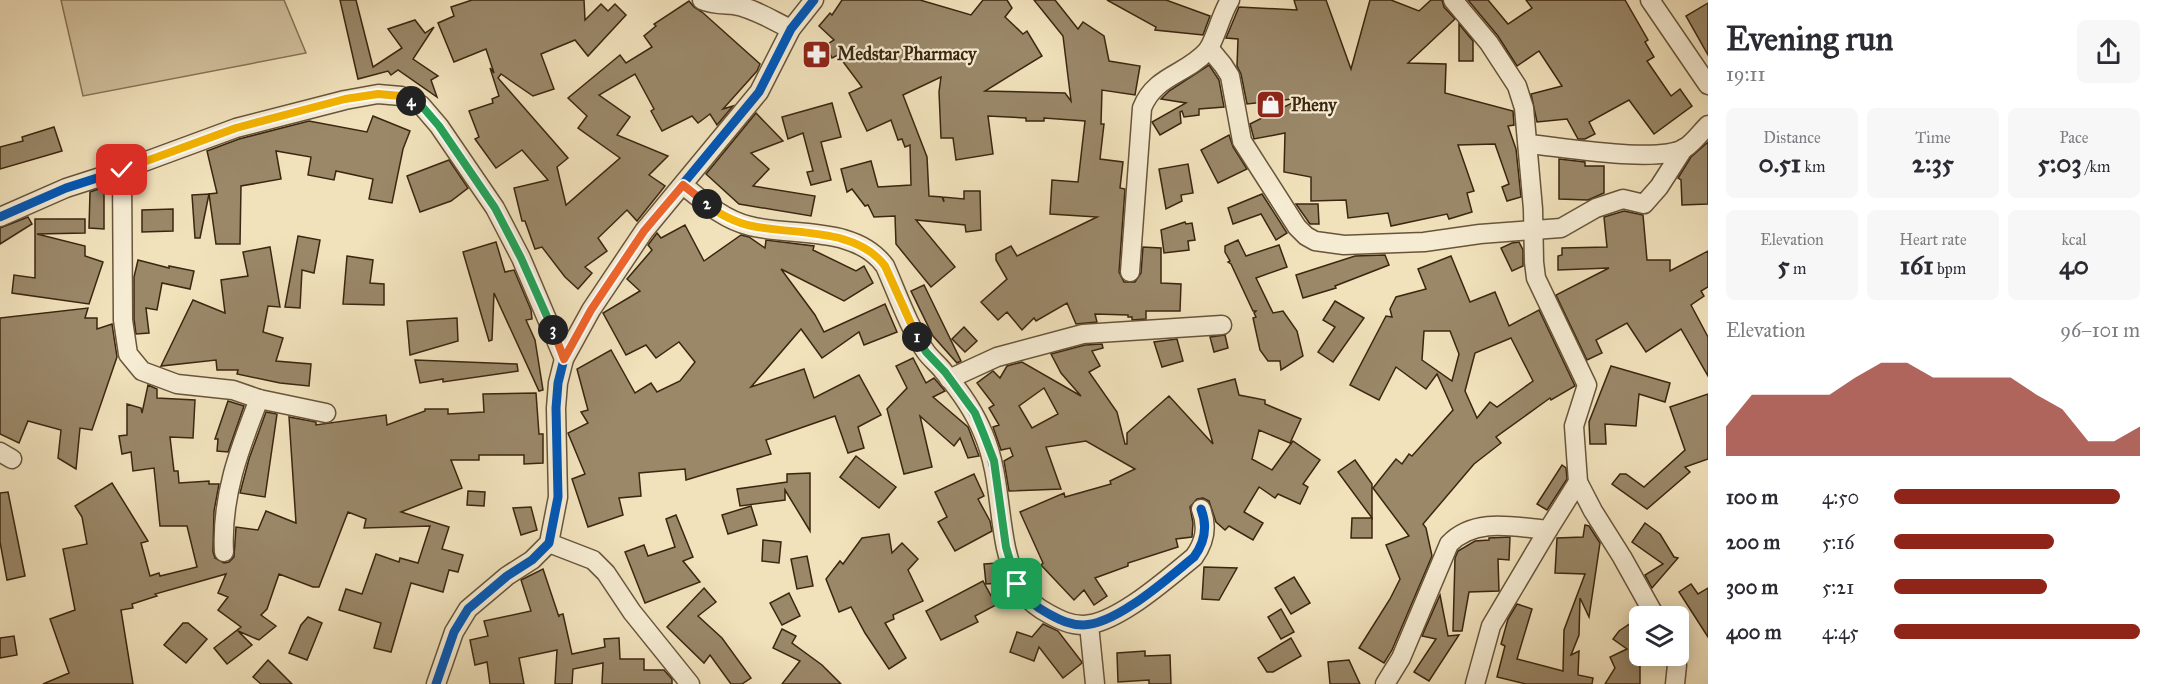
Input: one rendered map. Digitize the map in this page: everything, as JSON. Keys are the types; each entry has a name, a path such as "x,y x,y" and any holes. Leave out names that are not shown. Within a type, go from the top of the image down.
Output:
{"street":[{"path":"702,0 752,10 791,29"},
{"path":"436,684 454,632 468,609 507,576 532,560 549,543 558,497 556,408 558,383 564,359 591,310 644,231 759,92 791,29 814,0"},
{"path":"1130,272 1142,108 1147,96 1158,85 1194,62 1209,48 1223,10 1230,0"},
{"path":"1453,0 1489,44 1517,86 1524,108 1528,144 1536,278 1587,385 1574,426 1578,482 1649,606"},
{"path":"1650,0 1708,85"},
{"path":"1209,48 1230,76 1242,141 1297,227 1315,241 1344,245 1376,245 1561,228 1596,208 1623,199 1644,204 1659,187 1684,148 1708,125"},
{"path":"0,217 66,188 236,128 345,99 378,94 401,96 421,105 439,126 495,208 521,258 564,359"},
{"path":"1528,144 1632,155 1656,154 1684,148"},
{"path":"122,170 121,304 128,354 142,371 177,384 233,390 259,399 326,413"},
{"path":"683,185 715,211 749,226 812,232 835,237 865,248 879,257 922,346 975,413 994,461 1006,547 1017,584 1026,598 1045,612 1066,623 1089,625 1124,611 1194,557 1201,548 1205,533 1205,519 1201,509"},
{"path":"949,379 997,357 1083,334 1222,325"},
{"path":"224,552 223,518 229,487 237,453 259,399"},
{"path":"1475,684 1491,626 1578,482"},
{"path":"1384,684 1401,658 1449,543 1458,534 1484,525 1548,530"},
{"path":"549,543 593,560 606,573 632,612 690,684"},
{"path":"1089,625 1095,684"},
{"path":"1675,684 1677,666"}],"shaded area":[{"path":"61,0 284,0 306,53 83,96"}],"building":[{"path":"340,0 356,0 373,67 402,48 388,29 415,20 425,33 434,27 413,59 438,76 431,80 437,97 398,70 391,75 388,71 358,79"},
{"path":"472,0 584,0 585,20 601,4 608,11 615,4 626,15 588,56 575,40 541,54 554,89 533,96 501,74 498,78 568,158 557,167 566,205 620,158 578,128 587,116 568,98 620,55 626,63 652,47 644,36 656,26 654,24 689,1 760,64 757,71 723,109 733,106 717,125 710,114 698,123 692,116 662,131 651,111 654,109 635,74 599,95 630,117 617,135 668,156 649,175 665,186 637,221 627,210 598,238 607,251 585,267 592,273 578,289 565,277 542,247 535,249 525,221 522,221 514,188 548,180 522,150 496,168 475,139 479,137 469,111 493,103 492,99 499,96 490,68 494,73 486,49 454,62 438,23 454,16 451,7"},
{"path":"842,0 920,0 971,15 983,0 1007,0 1012,8 1005,17 1023,34 1027,31 1042,56 985,91 1065,93 1071,101 1063,36 1034,0 1055,0 1078,29 1083,22 1104,36 1109,61 1140,66 1135,95 1102,90 1101,124 1104,124 1100,159 1123,162 1120,188 1125,189 1119,272 1124,282 1135,282 1141,273 1143,247 1161,248 1161,283 1181,284 1180,311 1146,311 1146,319 1132,320 1132,317 1128,315 1095,314 1097,322 1076,324 1067,303 1036,321 1034,318 1022,330 1007,312 998,320 981,302 1007,279 996,260 996,254 1011,246 1017,256 1097,217 1050,214 1052,180 1078,182 1085,121 1044,118 1044,121 1026,121 1026,118 988,116 993,154 956,160 953,138 941,138 939,92 941,77 903,95 927,157 929,196 942,197 944,202 943,197 964,199 964,191 980,191 981,230 966,232 965,225 916,220 955,267 931,287 896,244 895,216 874,217 868,205 865,206 852,189 847,192 841,169 871,161 878,187 911,185 910,145 905,147 902,139 898,140 891,120 867,131 849,93 862,87 838,55 832,58 826,45 834,40 819,26 830,13 832,15"},
{"path":"1107,0 1166,0 1210,16 1203,35 1155,30 1156,27"},
{"path":"1294,0 1326,0 1351,69 1370,0 1391,0 1419,11 1431,0 1442,0 1444,7 1455,19 1408,63 1446,64 1445,93 1513,111 1514,125 1508,126 1516,149 1521,197 1507,201 1502,187 1509,184 1495,144 1458,145 1474,191 1467,193 1472,212 1449,219 1447,214 1391,226 1388,213 1348,218 1346,200 1311,201 1311,177 1284,172 1285,133 1254,139 1250,124 1302,98 1247,104 1241,74 1237,66 1238,39 1226,38 1239,7 1297,10"},
{"path":"1468,0 1488,0 1508,24 1532,8 1526,0 1625,0 1648,40 1645,42 1654,57 1647,61 1671,96 1680,89 1692,106 1654,134 1629,100 1589,122 1595,134 1585,139 1578,139 1567,119 1537,122 1531,94 1562,86 1539,51 1517,66 1498,36"},
{"path":"1708,3 1708,55 1686,16"},
{"path":"1459,24 1473,41 1473,61 1459,61"},
{"path":"1209,65 1219,80 1224,107 1199,109 1199,115 1184,117 1182,111 1180,112 1181,123 1160,135 1152,122 1186,103 1161,99 1169,91"},
{"path":"832,103 841,137 821,142 831,180 811,185 807,172 813,171 803,133 788,139 782,117"},
{"path":"756,113 783,141 751,153 769,169 753,186 815,196 811,216 739,204 706,174"},
{"path":"373,116 410,131 403,149 392,203 369,199 373,179 336,171 334,180 308,175 311,157 276,151 281,179 241,186 240,244 216,244 209,194 217,193 207,151 239,139 309,121 367,132"},
{"path":"54,127 62,151 0,169 0,147 23,141 22,137"},
{"path":"1229,135 1233,147 1247,169 1218,183 1201,150"},
{"path":"1708,142 1708,204 1682,205 1681,180 1678,178 1691,157"},
{"path":"1559,159 1585,162 1585,166 1604,166 1604,193 1588,200 1559,199"},
{"path":"449,160 468,188 451,201 420,212 407,176"},
{"path":"1188,164 1193,193 1181,195 1182,201 1166,209 1159,169"},
{"path":"104,187 104,229 89,228 90,192"},
{"path":"209,194 200,238 195,238 192,195"},
{"path":"1262,194 1287,233 1276,240 1261,214 1233,224 1228,208"},
{"path":"1296,204 1318,204 1319,224 1310,224"},
{"path":"173,209 173,231 142,232 142,210"},
{"path":"1624,211 1643,215 1647,260 1670,260 1670,271 1708,251 1708,287 1701,291 1704,296 1691,305 1708,337 1708,376 1681,329 1646,352 1627,323 1596,340 1602,353 1587,360 1556,295 1609,268 1558,270 1558,256 1562,255 1562,248 1607,247 1604,217"},
{"path":"28,217 32,224 0,244 0,228"},
{"path":"35,219 85,219 85,233 37,234 85,246 85,256 103,262 89,304 12,293 14,275 35,278"},
{"path":"1185,222 1186,224 1192,223 1195,240 1188,241 1189,250 1164,253 1161,230"},
{"path":"685,225 704,261 741,235 749,237 765,248 766,240 814,246 813,250 856,271 864,266 873,283 844,301 781,269 815,315 824,332 885,304 897,332 864,345 859,332 822,358 801,329 751,387 804,369 814,398 859,375 881,415 858,427 864,448 848,453 835,416 766,440 771,454 686,480 685,469 639,473 641,496 619,498 623,515 588,527 572,479 585,474 568,433 588,423 581,412 588,410 577,369 611,350 635,393 651,383 657,392 680,381 695,362 679,342 656,358 646,345 626,355 603,313 640,291 627,279 652,250 648,245 657,233 661,238"},
{"path":"298,236 320,240 314,273 302,270 300,308 285,307"},
{"path":"1238,240 1246,256 1279,245 1287,267 1256,278 1273,313 1283,311 1297,331 1303,356 1281,370 1280,361 1268,361 1260,350 1253,318 1256,317 1254,313 1256,311 1253,311 1228,262 1230,261 1225,252 1225,246"},
{"path":"496,242 505,272 514,270 531,310 532,319 526,320 535,340 543,390 539,391 494,293 492,340 489,341 463,252"},
{"path":"1519,242 1523,250 1523,266 1512,271 1501,248"},
{"path":"270,247 280,307 268,306 263,332 283,338 276,361 311,364 309,386 280,383 237,374 238,370 217,370 216,360 161,366 193,300 225,313 221,280 248,276 243,252"},
{"path":"1385,255 1389,265 1335,286 1336,288 1303,298 1296,275 1355,256"},
{"path":"347,256 373,260 370,283 384,284 384,305 343,304"},
{"path":"1451,256 1470,302 1495,292 1509,326 1539,310 1575,386 1551,400 1550,398 1496,437 1501,443 1474,464 1423,524 1426,528 1432,556 1392,650 1384,663 1359,648 1400,579 1386,545 1409,536 1373,488 1396,459 1402,464 1409,454 1412,456 1453,410 1437,374 1426,389 1396,367 1379,400 1350,385 1386,316 1392,317 1390,309 1396,297 1426,289 1418,269","holes":["1424,331 1450,331 1459,354 1452,381 1422,360","1511,338 1533,381 1497,407 1490,402 1477,418 1465,391 1475,353"]},
{"path":"138,260 169,268 169,266 194,271 190,289 162,283 157,310 146,308 149,333 136,334 134,277"},
{"path":"924,285 961,361 957,363 933,336 911,291"},
{"path":"1335,301 1364,318 1333,362 1318,352 1335,327 1323,320"},
{"path":"88,308 85,318 97,318 97,329 112,324 117,357 92,430 80,428 76,469 58,458 61,430 28,421 19,443 0,434 0,318"},
{"path":"457,318 458,341 410,355 407,321"},
{"path":"964,327 977,341 965,352 952,339"},
{"path":"1225,335 1228,348 1214,352 1210,337"},
{"path":"1177,339 1183,361 1162,367 1154,342"},
{"path":"1102,344 1103,348 1092,351 1100,366 1089,372 1117,412 1125,444 1127,444 1127,433 1169,396 1213,444 1198,389 1235,379 1239,395 1265,400 1265,404 1301,419 1290,443 1259,430 1252,459 1272,470 1293,441 1320,460 1303,484 1308,487 1300,504 1278,494 1275,498 1259,487 1244,512 1263,523 1253,540 1229,526 1225,530 1216,522 1209,501 1203,498 1197,499 1190,507 1193,523 1192,537 1176,539 1178,547 1128,563 1128,566 1095,578 1107,596 1094,605 1084,590 1074,600 1041,565 1043,563 1020,512 1064,493 1065,497 1111,484 1110,481 1135,469 1086,441 1046,447 1061,489 1009,491 1004,461 1013,456 1010,448 1001,450 993,427 999,425 989,408 994,405 977,383 993,371 1000,378 1007,366 1022,362 1081,396 1061,373 1051,354 1085,345","holes":["1044,388 1058,414 1032,428 1019,406"]},
{"path":"913,358 926,383 934,378 945,391 933,397 968,427 979,456 968,458 960,438 954,446 920,416 932,467 904,474 887,409 907,388 896,366"},
{"path":"415,360 517,364 518,371 443,382 443,379 420,383"},
{"path":"1611,366 1670,383 1665,402 1639,394 1636,426 1605,424 1606,444 1590,444 1589,422"},
{"path":"148,385 157,389 157,398 195,400 193,438 170,437 174,471 178,471 179,483 209,481 209,484 219,484 214,511 213,552 215,558 224,563 234,557 236,527 258,530 266,511 296,523 289,417 316,422 316,425 386,415 387,425 425,411 425,409 448,409 448,414 484,412 483,394 536,393 539,434 543,434 543,463 524,464 524,455 479,455 479,460 451,460 462,488 401,512 449,527 442,549 463,555 458,572 449,570 443,592 411,583 391,652 374,648 381,623 339,610 346,589 362,594 376,554 399,562 400,558 418,563 430,526 364,528 366,519 348,512 319,587 313,587 279,574 267,609 261,615 276,626 259,640 238,631 252,645 227,664 214,648 241,627 218,610 228,597 218,593 226,574 155,594 157,596 132,604 133,608 121,610 133,684 43,684 69,673 50,619 75,610 63,549 87,544 82,517 75,506 112,483 148,541 141,543 150,576 159,573 160,576 197,567 187,526 160,526 154,468 133,471 131,452 122,454 119,436 127,435 127,404 141,408 142,413"},
{"path":"1708,394 1708,459 1685,467 1690,472 1647,509 1612,484 1620,474 1626,474 1644,487 1685,450 1670,407"},
{"path":"228,401 244,406 228,452 217,451 218,439 215,439"},
{"path":"266,412 277,414 265,497 240,493 249,459"},
{"path":"856,456 896,487 879,508 840,477"},
{"path":"1355,460 1372,484 1372,518 1338,472"},
{"path":"1562,465 1566,468 1567,479 1547,510 1537,504"},
{"path":"810,473 810,531 785,490 785,500 740,506 737,489 787,482 787,474"},
{"path":"974,474 984,496 978,499 990,521 992,531 955,551 938,522 947,517 935,492"},
{"path":"468,491 485,492 484,506 467,505"},
{"path":"8,492 25,576 7,580 0,542 0,493"},
{"path":"751,506 757,525 728,534 722,515"},
{"path":"531,507 537,530 521,535 513,508"},
{"path":"676,515 693,557 683,561 700,582 645,603 625,552 644,545 648,556 675,547 666,519"},
{"path":"1352,518 1372,518 1372,538 1351,538"},
{"path":"1645,523 1660,534 1674,557 1678,558 1652,588 1645,575 1663,564 1632,542"},
{"path":"1585,525 1589,526 1600,543 1589,617 1580,598 1579,635 1571,655 1579,651 1578,675 1593,678 1592,684 1526,684 1497,677 1505,646 1501,644 1508,619 1517,604 1532,609 1517,659 1563,671 1564,630 1585,574 1555,573 1557,538 1583,537"},
{"path":"889,534 892,553 902,543 918,559 908,570 923,601 893,615 894,619 885,623 906,658 889,669 851,607 839,612 826,579 840,561 843,564 862,538"},
{"path":"1510,537 1509,560 1498,559 1499,591 1469,592 1462,631 1453,631 1455,558 1458,551 1475,541"},
{"path":"763,540 781,542 779,563 762,561"},
{"path":"807,556 813,586 797,589 791,559"},
{"path":"998,563 1000,583 986,584 984,564"},
{"path":"1204,567 1237,568 1219,600 1202,599"},
{"path":"543,569 559,617 563,614 572,654 605,647 604,639 619,638 620,659 644,659 644,670 664,670 672,679 672,684 602,684 603,663 573,669 572,684 555,684 557,650 519,658 524,684 490,684 487,662 475,665 470,640 488,636 484,621 531,611 521,580"},
{"path":"1294,577 1310,603 1291,614 1275,588"},
{"path":"983,581 996,605 975,616 978,622 941,640 926,611"},
{"path":"1691,584 1698,594 1708,588 1708,637 1689,606 1679,592"},
{"path":"704,588 716,602 698,616 722,638 751,678 742,684 731,684 710,655 704,663 667,627"},
{"path":"789,593 800,616 782,625 770,603"},
{"path":"1440,595 1448,636 1459,635 1429,681 1414,672 1436,639 1422,636"},
{"path":"1281,609 1294,632 1281,639 1268,617"},
{"path":"308,617 322,623 307,660 289,653 301,625"},
{"path":"183,623 188,623 207,639 186,663 164,645"},
{"path":"1043,624 1058,631 1082,663 1063,678 1039,647 1034,661 1010,652 1017,632 1032,637"},
{"path":"1629,624 1629,666 1640,666 1640,684 1605,684 1615,668 1610,657 1627,649 1613,639 1619,631"},
{"path":"782,629 796,636 792,643 822,665 841,684 782,684 800,661 773,648"},
{"path":"14,636 17,655 0,658 0,638"},
{"path":"1291,638 1301,656 1273,672 1267,672 1258,658"},
{"path":"1145,651 1145,656 1170,655 1171,684 1149,684 1149,680 1118,682 1117,653"},
{"path":"268,660 292,684 261,684 253,677"},
{"path":"1349,660 1360,684 1330,684 1328,662"}],"cycle path":[{"path":"436,684 454,632 468,609 507,576 532,560 549,543 558,497 556,408 558,383 564,359 591,310 644,231 759,92 791,29 814,0"},
{"path":"0,217 66,188 236,128 345,100 378,94 401,96 421,105 439,126 495,208 521,258 564,359"},
{"path":"683,185 714,209 740,223 767,229 840,238 872,253 885,266 920,343 961,394 979,425 992,461 1003,534 1012,569 1019,587 1039,608 1065,622 1083,625 1096,623 1126,609 1194,557 1201,546 1204,534 1201,509"}],"place":[{"name":"Medstar Pharmacy","path":"816,54"},
{"name":"Pheny","path":"1270,105"}],"route":[{"path":"122,170 236,128 345,99 378,94 401,96 421,105 439,126 495,208 544,308 564,359 591,310 644,231 683,185 715,211 749,226 812,232 835,237 865,248 879,257 885,266 926,352 945,372 975,413 994,461 1006,547 1017,584"}]}
